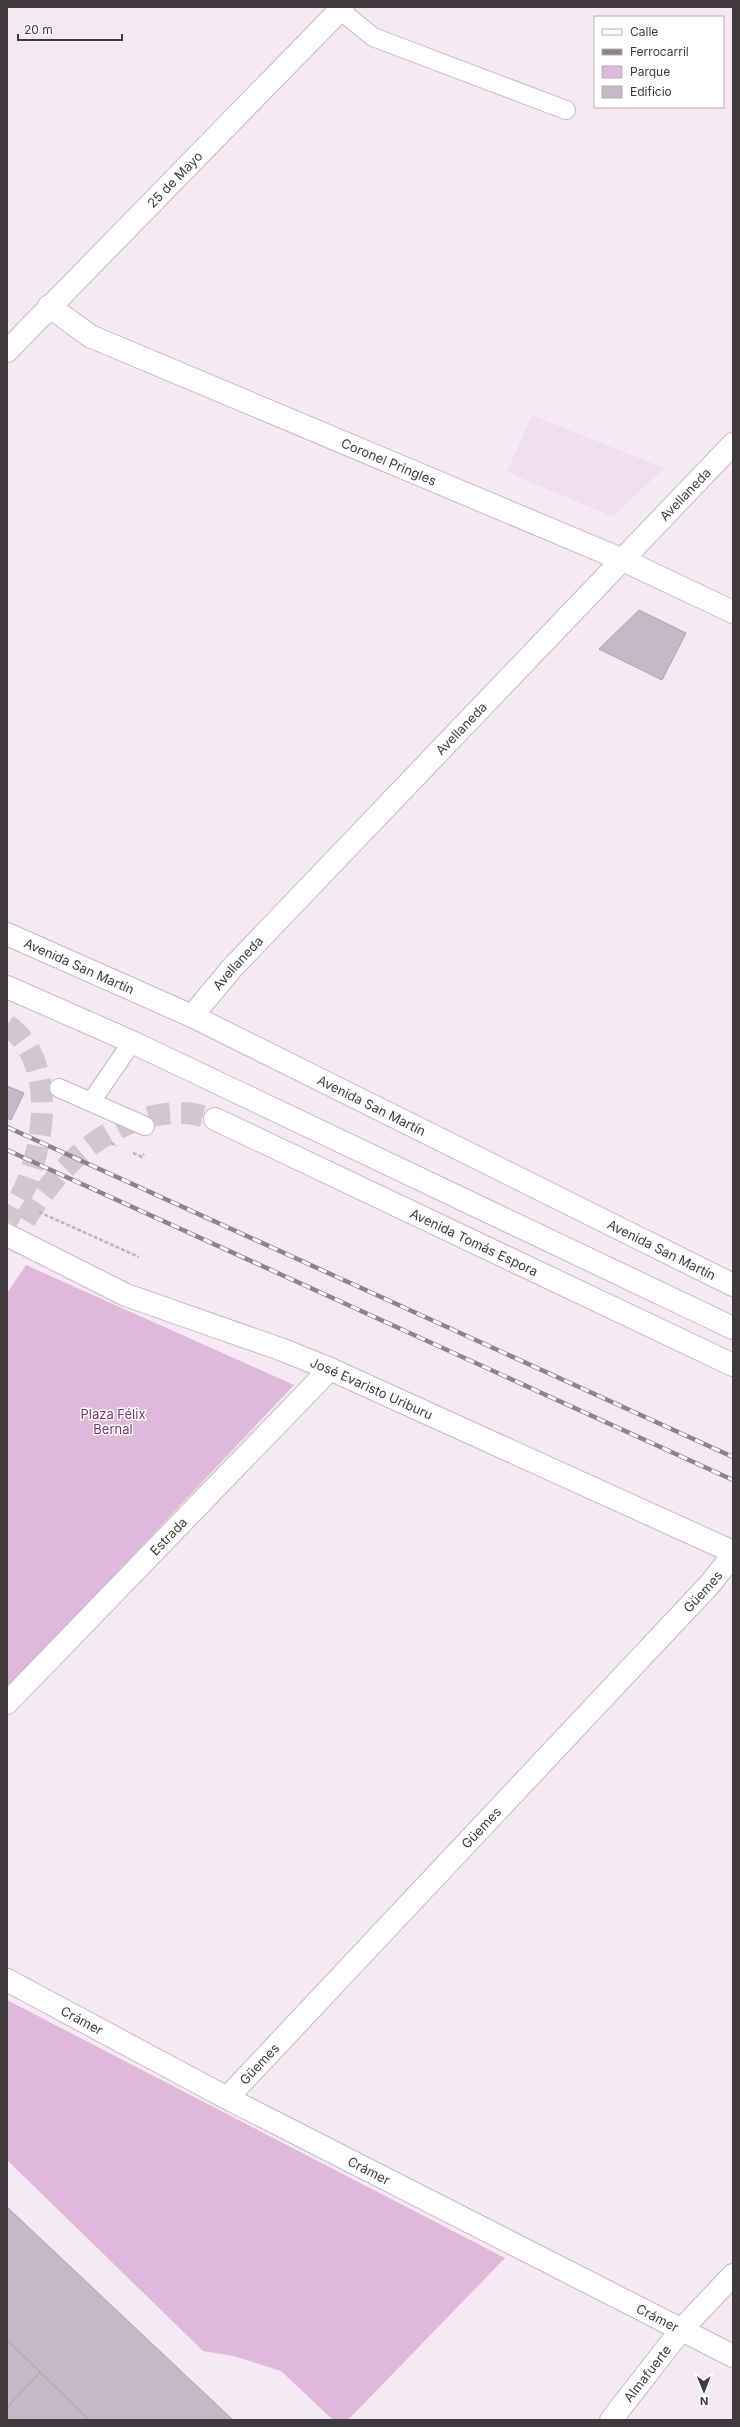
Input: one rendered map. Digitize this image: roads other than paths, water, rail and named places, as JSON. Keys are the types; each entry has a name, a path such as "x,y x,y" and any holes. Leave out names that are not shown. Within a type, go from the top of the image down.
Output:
{"street":[{"name":"25 de Mayo","path":"7,351 49,306 342,9"},
{"name":"Coronel Pringles","path":"49,306 90,336 623,560 733,612"},
{"name":"Avellaneda","path":"192,1016 232,968 733,444"},
{"name":"Avenida San Martín","path":"7,934 192,1016 733,1285"},
{"path":"7,987 132,1042 733,1328"},
{"name":"Avenida Tomás Espora","path":"214,1119 733,1365"},
{"name":"José Evaristo Uriburu","path":"7,1235 126,1295 283,1350 330,1369 733,1552"},
{"name":"Estrada","path":"7,1703 330,1369"},
{"name":"Güemes","path":"227,2098 704,1590 733,1555"},
{"name":"Crámer","path":"7,1980 227,2098 733,2356"},
{"name":"Almafuerte","path":"611,2420 681,2330 733,2275"}],"lane":[{"path":"342,9 373,37 566,110"},
{"path":"91,1102 132,1042"},
{"path":"59,1088 145,1126"}],"tunnel":[{"path":"7,1025 22,1039 33,1057 39,1076 42,1097 42,1119 34,1161 24,1190 7,1221"},
{"path":"7,1248 35,1204 59,1174 89,1146 106,1135 125,1125 144,1118 164,1114 188,1113 215,1119"}],"railway":[{"path":"7,1127 733,1457"},
{"path":"7,1150 733,1480"}],"park label":[{"name":"Plaza Félix Bernal","path":"113,1422"}]}
